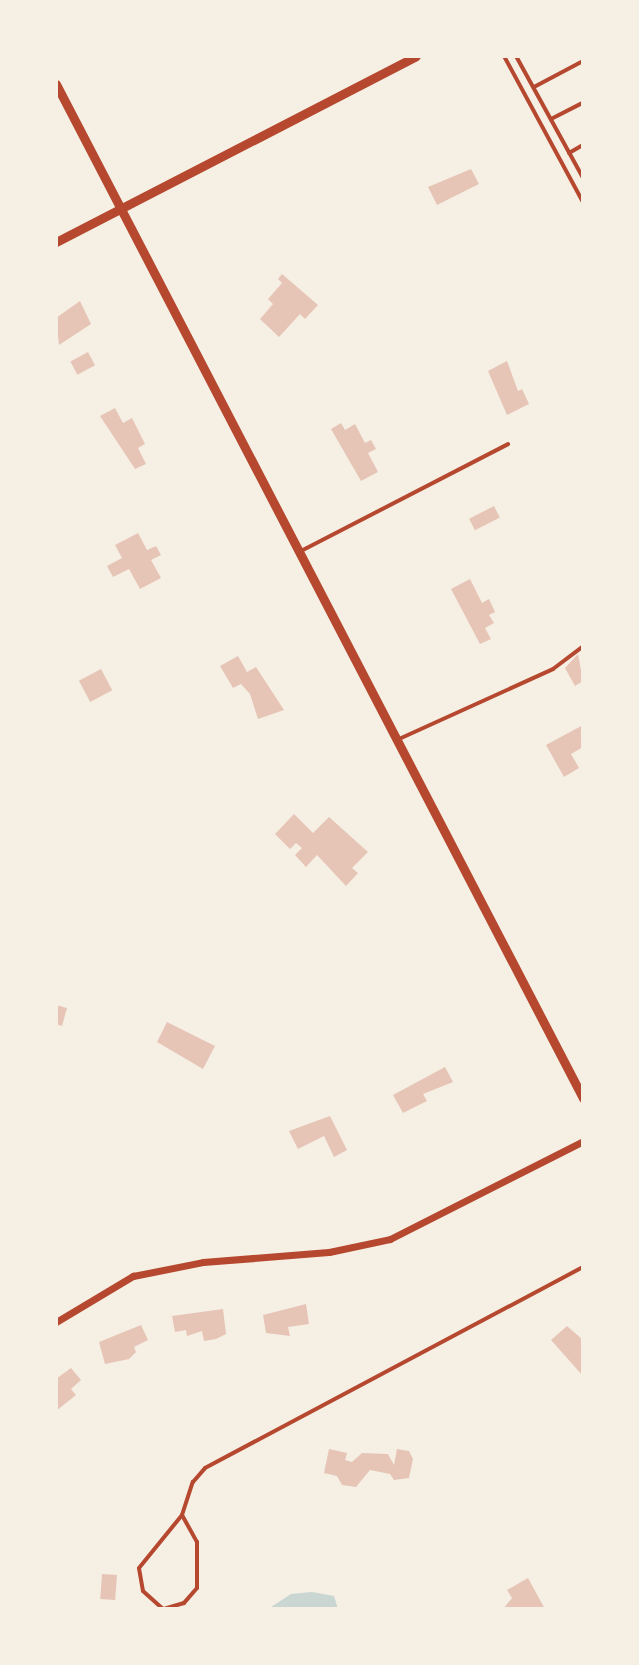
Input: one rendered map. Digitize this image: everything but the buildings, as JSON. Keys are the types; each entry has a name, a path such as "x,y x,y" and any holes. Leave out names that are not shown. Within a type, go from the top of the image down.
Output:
{"street":[{"path":"56,242 416,56"},
{"path":"56,84 582,1092"},
{"path":"56,1322 133,1276 203,1262 329,1252 390,1239 583,1141"}],"lane":[{"path":"504,56 583,202"},
{"path":"516,56 583,178"},
{"path":"534,87 583,61"},
{"path":"551,119 583,103"},
{"path":"569,153 583,145"},
{"path":"299,552 508,444"},
{"path":"397,740 553,669 583,646"},
{"path":"182,1515 197,1542 197,1588 184,1603 163,1609 143,1591 139,1568 182,1515 193,1482 205,1468 583,1267"}],"shaded area":[{"path":"312,1592 334,1596 338,1609 268,1609 291,1594"}]}
